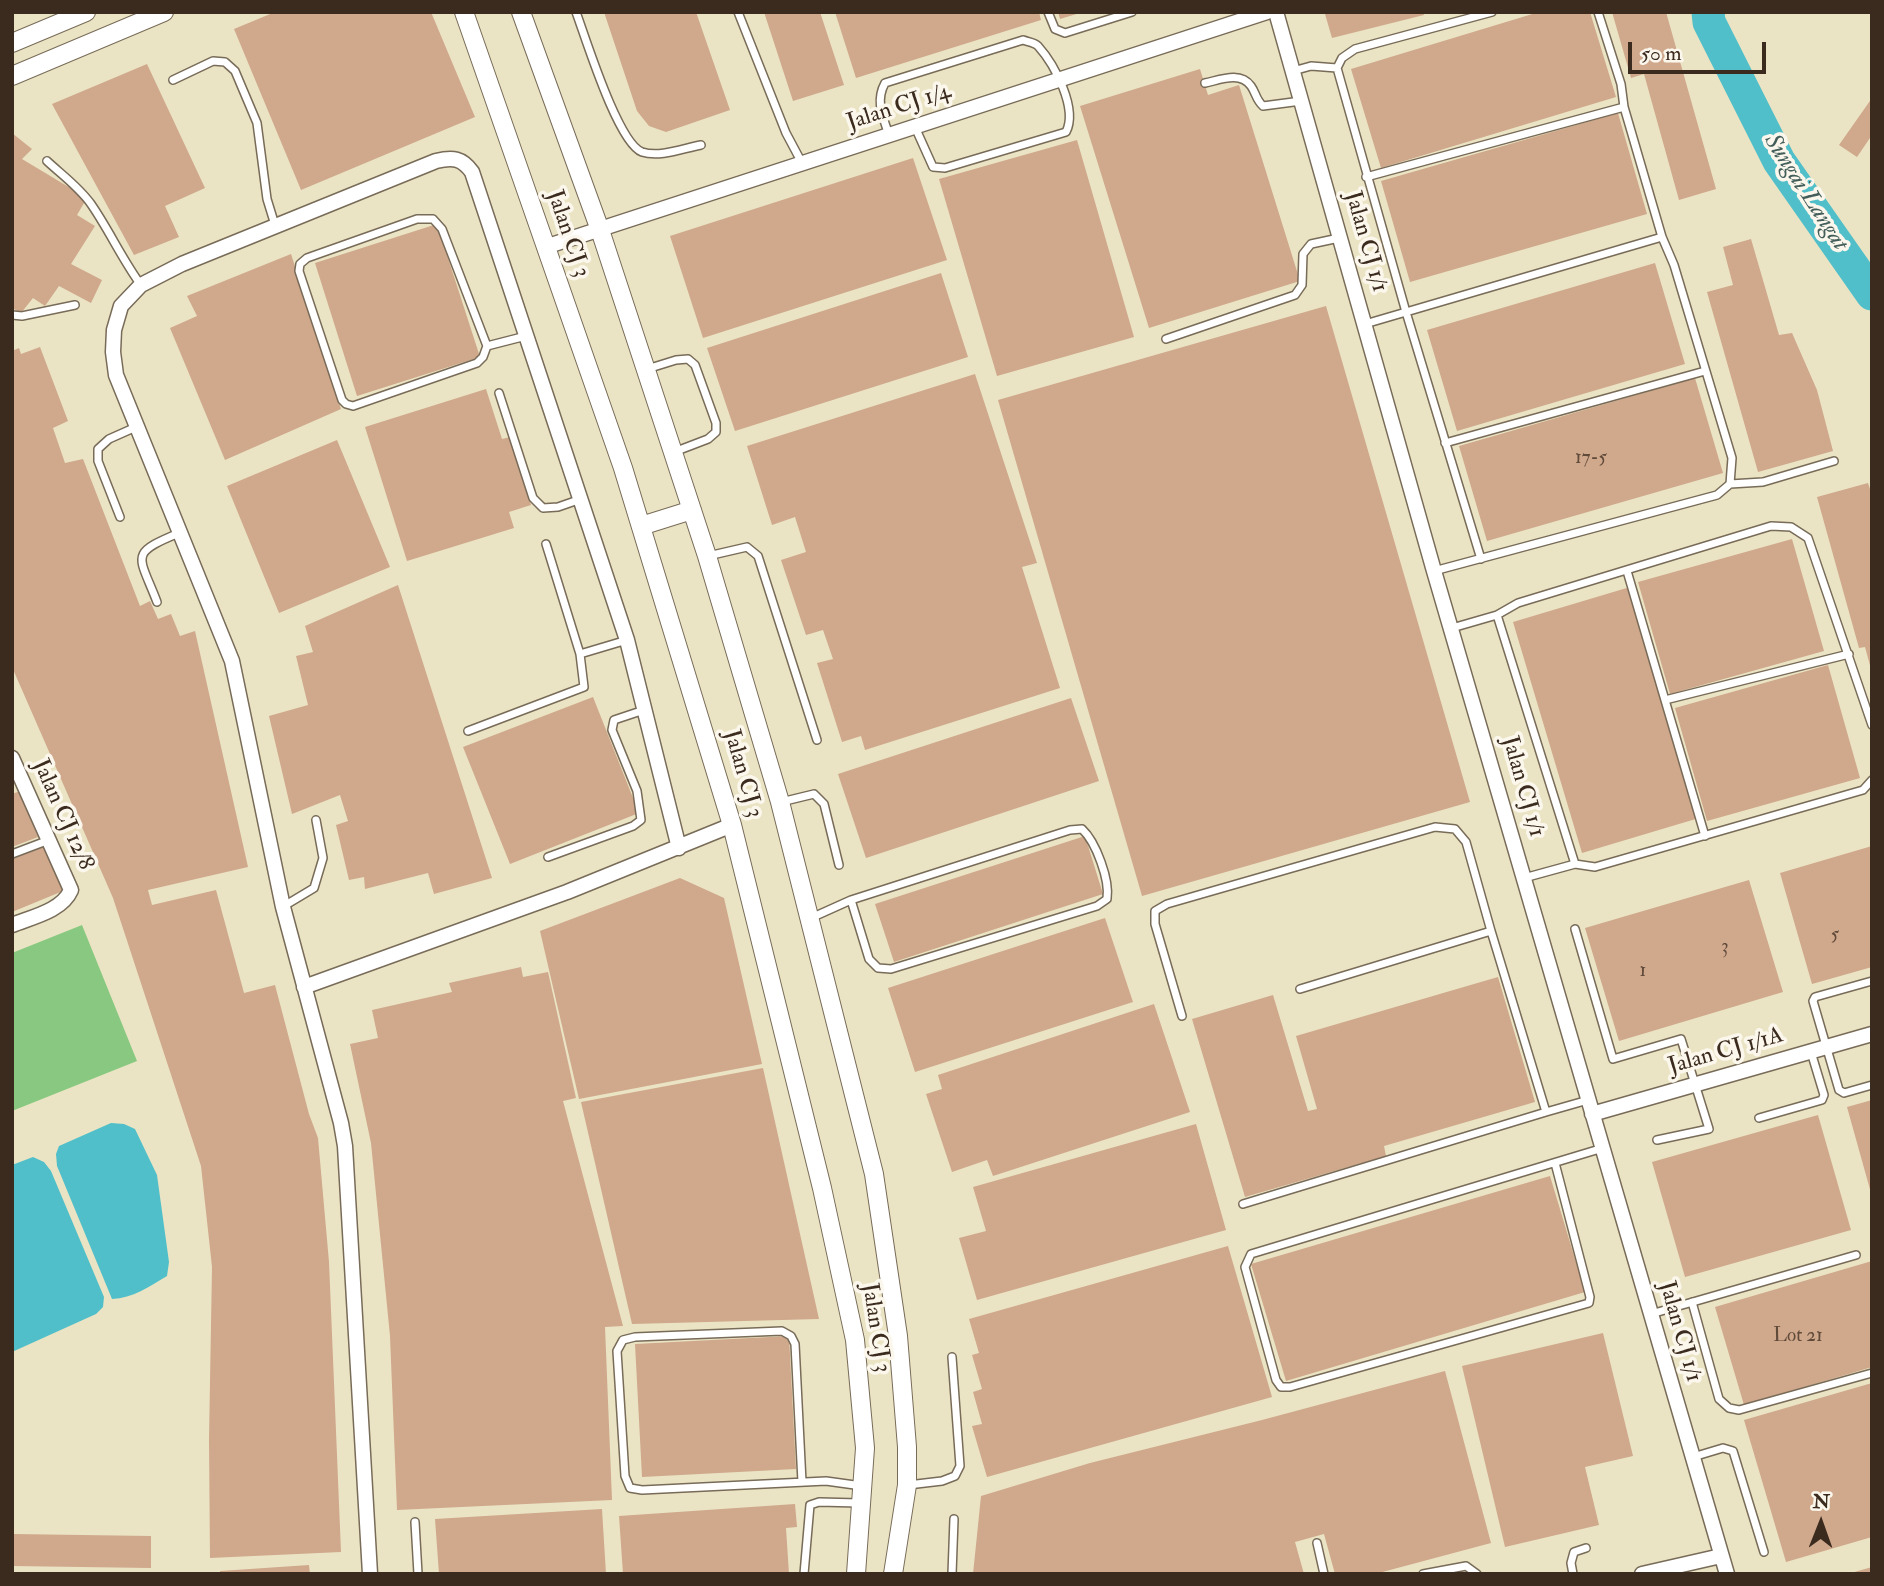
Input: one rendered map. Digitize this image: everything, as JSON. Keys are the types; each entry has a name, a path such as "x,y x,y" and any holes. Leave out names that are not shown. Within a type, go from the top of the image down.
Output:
{"street":[{"path":"12,43 86,12"},
{"path":"12,76 164,12"},
{"name":"Jalan CJ 3","path":"464,12 641,526 732,825 822,1188 855,1340 865,1448 856,1574"},
{"name":"Jalan CJ 3","path":"521,12 600,230 708,556 780,802 874,1174 898,1336 907,1447 907,1485 893,1574"},
{"name":"Jalan CJ 1/4","path":"545,247 1267,12"},
{"name":"Jalan CJ 1/1","path":"1276,12 1434,571 1727,1574"},
{"path":"370,1574 345,1146 283,907 232,661 117,375 113,352 114,330 121,306 141,285 182,264 436,161 457,159 466,163 472,172 627,640 679,848"},
{"path":"641,526 692,510"},
{"name":"Jalan CJ 12/8","path":"12,925 59,906 71,890 14,766"},
{"path":"304,987 567,892 732,825"},
{"name":"Jalan CJ 1/1A","path":"1590,1107 1694,1085 1872,1034"},
{"path":"1642,1574 1721,1556"}],"lane":[{"path":"576,12 614,113 630,142 640,151 655,154 701,145"},
{"path":"738,12 786,133 803,164"},
{"path":"1048,12 1055,29 1065,33 1132,12"},
{"path":"1482,559 1366,177 1337,68 1342,58 1355,49 1492,12"},
{"path":"1598,12 1621,84 1624,107 1662,237 1674,265 1732,458 1730,484"},
{"path":"889,135 880,107 879,93 885,83 1023,40 1036,44 1059,80 1071,111 1071,124 1066,132 945,168 933,167 915,127"},
{"path":"173,80 213,61 225,62 235,71 257,123 267,199 275,225"},
{"path":"1293,71 1311,66 1337,68"},
{"path":"1205,83 1234,77 1244,79 1263,106 1301,100"},
{"path":"1366,177 1624,107"},
{"path":"47,161 92,205 124,262 141,285"},
{"path":"417,219 433,219 442,229 487,346 477,363 353,406 346,404 342,400 299,271 300,264 307,258 417,219"},
{"path":"1365,324 1662,237"},
{"path":"1166,339 1295,295 1302,285 1303,254 1311,244 1339,238"},
{"path":"12,315 22,316 75,305"},
{"path":"487,346 526,336"},
{"path":"645,370 688,359 695,365 716,423 716,432 708,439 673,453"},
{"path":"1446,443 1705,370"},
{"path":"499,393 533,498 543,508 558,508 582,498"},
{"path":"120,517 98,461 98,449 109,439 136,427"},
{"path":"1434,571 1717,495 1730,484 1763,482 1833,461"},
{"path":"1452,628 1497,615 1518,603 1771,526 1791,527 1808,538 1872,725"},
{"path":"157,603 141,561 144,550 179,533"},
{"path":"468,731 584,687 580,654 546,544"},
{"path":"708,556 747,547 758,556 817,740"},
{"path":"1627,571 1705,836"},
{"path":"1497,615 1575,864"},
{"path":"580,654 627,640"},
{"path":"1665,700 1849,654"},
{"path":"548,857 633,826 641,820 637,791 612,730 614,719 645,710"},
{"path":"1524,878 1575,864 1595,867 1863,790 1872,780"},
{"path":"780,802 814,794 820,798 824,803 839,865"},
{"path":"283,907 314,888 323,858 316,820"},
{"path":"1182,1016 1155,924 1155,911 1167,904 1435,827 1455,830 1466,842 1546,1112"},
{"path":"809,919 851,901 1070,830 1082,829 1093,839 1108,890 1107,900 1097,906 891,969 878,968 869,960 851,901"},
{"path":"12,854 49,840"},
{"path":"1575,929 1613,1059 1681,1039 1709,1129 1657,1140"},
{"path":"1300,989 1491,931"},
{"path":"1872,981 1815,997 1813,1001 1839,1090 1844,1093 1872,1085"},
{"path":"1759,1118 1822,1100 1824,1095 1811,1051"},
{"path":"1243,1204 1546,1112 1590,1107"},
{"path":"1555,1163 1590,1297 1589,1303 1290,1387 1281,1387 1276,1380 1245,1266 1251,1254 1603,1148"},
{"path":"1650,1314 1856,1255"},
{"path":"1692,1302 1719,1399 1729,1408 1739,1410 1872,1373"},
{"path":"802,1482 795,1344 791,1336 782,1331 635,1336 624,1340 617,1351 625,1476 630,1488 642,1490 826,1481 862,1495"},
{"path":"907,1485 942,1481 955,1476 960,1466 952,1357"},
{"path":"1693,1458 1723,1448 1733,1451 1765,1552"},
{"path":"804,1574 810,1505 862,1495"},
{"path":"952,1574 954,1519"},
{"path":"415,1522 418,1574"},
{"path":"1317,1543 1324,1574"},
{"path":"1573,1574 1570,1563 1574,1552 1586,1548"},
{"path":"1423,1574 1466,1566 1478,1574"}],"green space":[{"path":"82,925 137,1061 12,1111 12,953"}],"water":[{"path":"111,1123 124,1124 135,1129 157,1175 169,1262 167,1276 134,1294 112,1299 57,1166 56,1154 59,1146"},
{"path":"33,1157 44,1162 51,1171 104,1297 103,1307 96,1314 12,1352 12,1165"}],"building":[{"path":"275,12 431,12 475,117 301,190 234,29"},
{"path":"604,12 696,12 730,110 666,132 649,126 637,111"},
{"path":"764,12 820,12 844,85 793,101"},
{"path":"835,12 1039,12 1041,20 856,78"},
{"path":"1058,12 1080,12 1080,13 1060,19"},
{"path":"1423,12 1424,15 1332,38 1325,14"},
{"path":"1539,12 1590,12 1616,97 1381,168 1351,69"},
{"path":"1612,12 1666,12 1716,189 1679,200 1644,74 1631,78"},
{"path":"147,64 205,188 165,206 179,237 134,255 52,104"},
{"path":"1200,69 1208,95 1239,85 1300,281 1149,328 1080,106"},
{"path":"1872,98 1872,135 1857,157 1839,145"},
{"path":"1618,113 1647,214 1410,282 1381,181"},
{"path":"12,133 32,149 22,159 87,198 77,215 95,226 71,264 102,280 91,303 59,286 45,306 33,298 21,313 12,308"},
{"path":"1077,140 1134,337 997,376 939,179"},
{"path":"913,158 947,260 703,338 670,236"},
{"path":"437,224 480,357 357,396 315,263"},
{"path":"1751,239 1779,335 1792,333 1817,390 1833,451 1758,472 1707,292 1733,285 1723,247"},
{"path":"291,254 341,409 225,460 170,328 197,316 187,296"},
{"path":"1655,263 1685,364 1457,431 1427,330"},
{"path":"941,273 968,357 735,431 707,348"},
{"path":"1326,306 1470,802 1142,896 998,400"},
{"path":"40,347 68,421 53,428 65,463 83,459 140,606 150,601 158,619 171,614 180,636 195,631 248,867 148,890 152,905 216,890 244,993 275,985 309,1114 318,1138 329,1262 341,1552 210,1558 212,1267 201,1166 113,898 12,667 12,351 19,348 21,354"},
{"path":"975,374 1037,563 1022,567 1060,688 865,750 861,736 842,742 817,663 833,659 823,630 806,635 781,560 806,552 795,517 772,525 747,446"},
{"path":"1695,378 1723,473 1487,541 1459,446"},
{"path":"486,389 502,439 510,437 531,505 509,512 514,528 407,561 365,427"},
{"path":"337,440 390,567 279,613 227,486"},
{"path":"1868,483 1872,495 1871,669 1865,647 1859,648 1817,497"},
{"path":"1792,539 1824,651 1670,694 1638,582"},
{"path":"398,585 492,878 434,894 428,873 365,889 364,877 349,880 336,825 348,821 340,795 292,814 269,716 308,705 296,656 313,652 305,626"},
{"path":"1630,587 1699,818 1582,853 1513,622"},
{"path":"1828,665 1860,778 1707,821 1675,708"},
{"path":"593,697 639,813 510,864 463,747"},
{"path":"1071,698 1099,781 866,858 838,774"},
{"path":"20,791 38,837 12,847 12,794"},
{"path":"1085,836 1103,894 894,962 875,904"},
{"path":"43,845 63,891 12,912 12,858"},
{"path":"1872,846 1872,967 1812,984 1780,873"},
{"path":"680,878 724,898 762,1064 579,1099 540,931"},
{"path":"1749,880 1783,992 1619,1041 1585,928"},
{"path":"1105,918 1133,1002 915,1072 888,988"},
{"path":"521,967 523,977 548,972 576,1098 563,1101 623,1326 605,1327 612,1500 397,1510 390,1336 371,1143 350,1044 378,1038 372,1010 452,992 449,983"},
{"path":"1498,977 1535,1102 1384,1146 1386,1156 1245,1197 1192,1019 1273,995 1308,1111 1317,1109 1296,1036"},
{"path":"1154,1004 1190,1112 993,1176 987,1160 952,1172 926,1094 942,1089 938,1075"},
{"path":"763,1068 819,1319 632,1324 581,1102"},
{"path":"1872,1100 1872,1192 1871,1193 1847,1107"},
{"path":"1818,1115 1851,1230 1685,1277 1652,1162"},
{"path":"1196,1124 1226,1230 977,1300 959,1238 986,1231 973,1187"},
{"path":"1550,1176 1585,1292 1286,1381 1251,1264"},
{"path":"1228,1246 1272,1397 987,1477 972,1426 982,1424 973,1392 982,1389 972,1355 979,1353 969,1319"},
{"path":"1872,1261 1872,1367 1744,1405 1715,1307"},
{"path":"1603,1333 1633,1456 1585,1467 1599,1525 1505,1547 1462,1366"},
{"path":"789,1336 796,1469 642,1477 635,1344"},
{"path":"1445,1371 1491,1543 1375,1574 1335,1574 1324,1534 1295,1542 1304,1574 973,1574 981,1496 1090,1463"},
{"path":"1872,1383 1872,1537 1786,1562 1744,1420"},
{"path":"795,1504 797,1527 786,1528 789,1574 623,1574 619,1516"},
{"path":"602,1509 606,1574 439,1574 435,1519"},
{"path":"12,1534 151,1536 151,1568 12,1566"},
{"path":"309,1565 310,1574 220,1574 220,1571"},
{"path":"1872,1567 1872,1574 1851,1574 1851,1573"}],"waterway":[{"name":"Sungai Langat","path":"1708,12 1709,22 1779,161 1872,294"}]}
